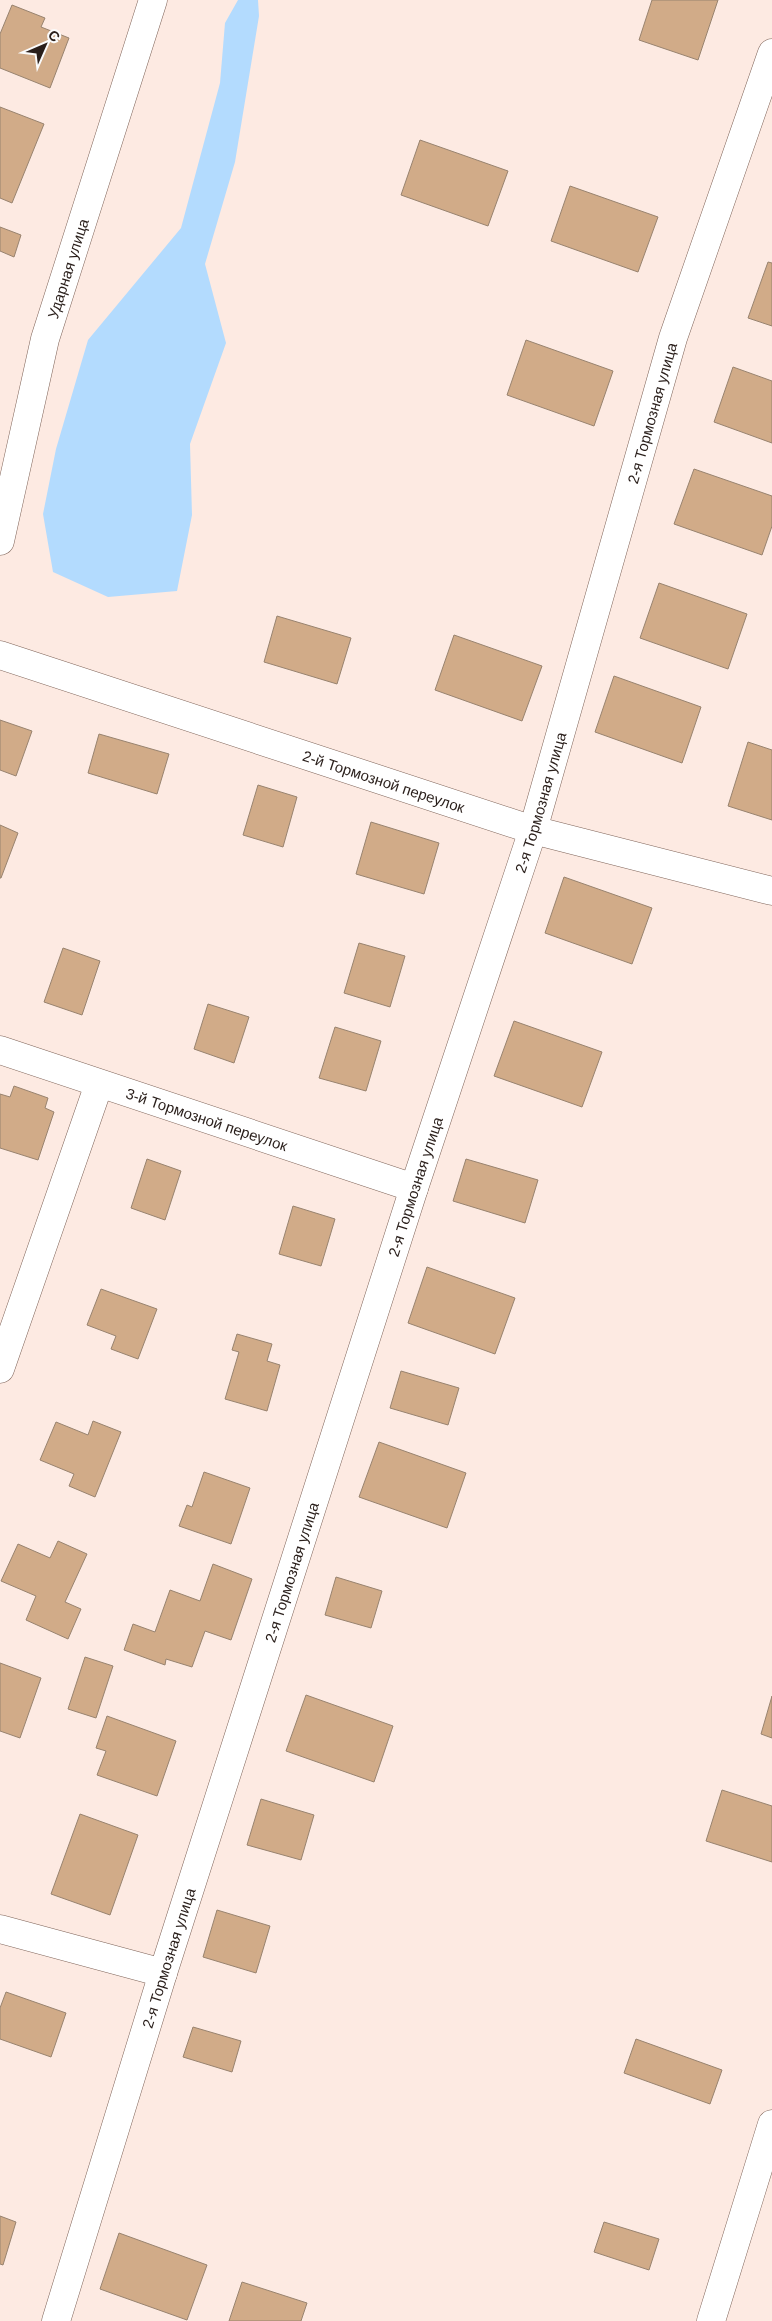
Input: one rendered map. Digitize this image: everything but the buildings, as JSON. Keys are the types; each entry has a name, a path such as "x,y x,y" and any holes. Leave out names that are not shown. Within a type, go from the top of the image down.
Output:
{"street":[{"name":"Ударная улица","path":"0,541 45,339 153,0"},
{"name":"2-я Тормозная улица","path":"56,2321 163,1973 414,1188 533,830 673,338 772,53"},
{"name":"2-й Тормозной переулок","path":"0,655 533,830 772,891"},
{"name":"3-й Тормозной переулок","path":"0,1050 414,1188"},
{"path":"0,1369 99,1084"},
{"path":"0,1929 163,1973"},
{"path":"712,2321 772,2124"}],"water":[{"path":"238,0 258,0 259,16 235,162 205,264 226,343 190,444 192,515 177,591 108,597 53,572 43,514 56,449 88,340 181,228 220,83 225,23"}]}
